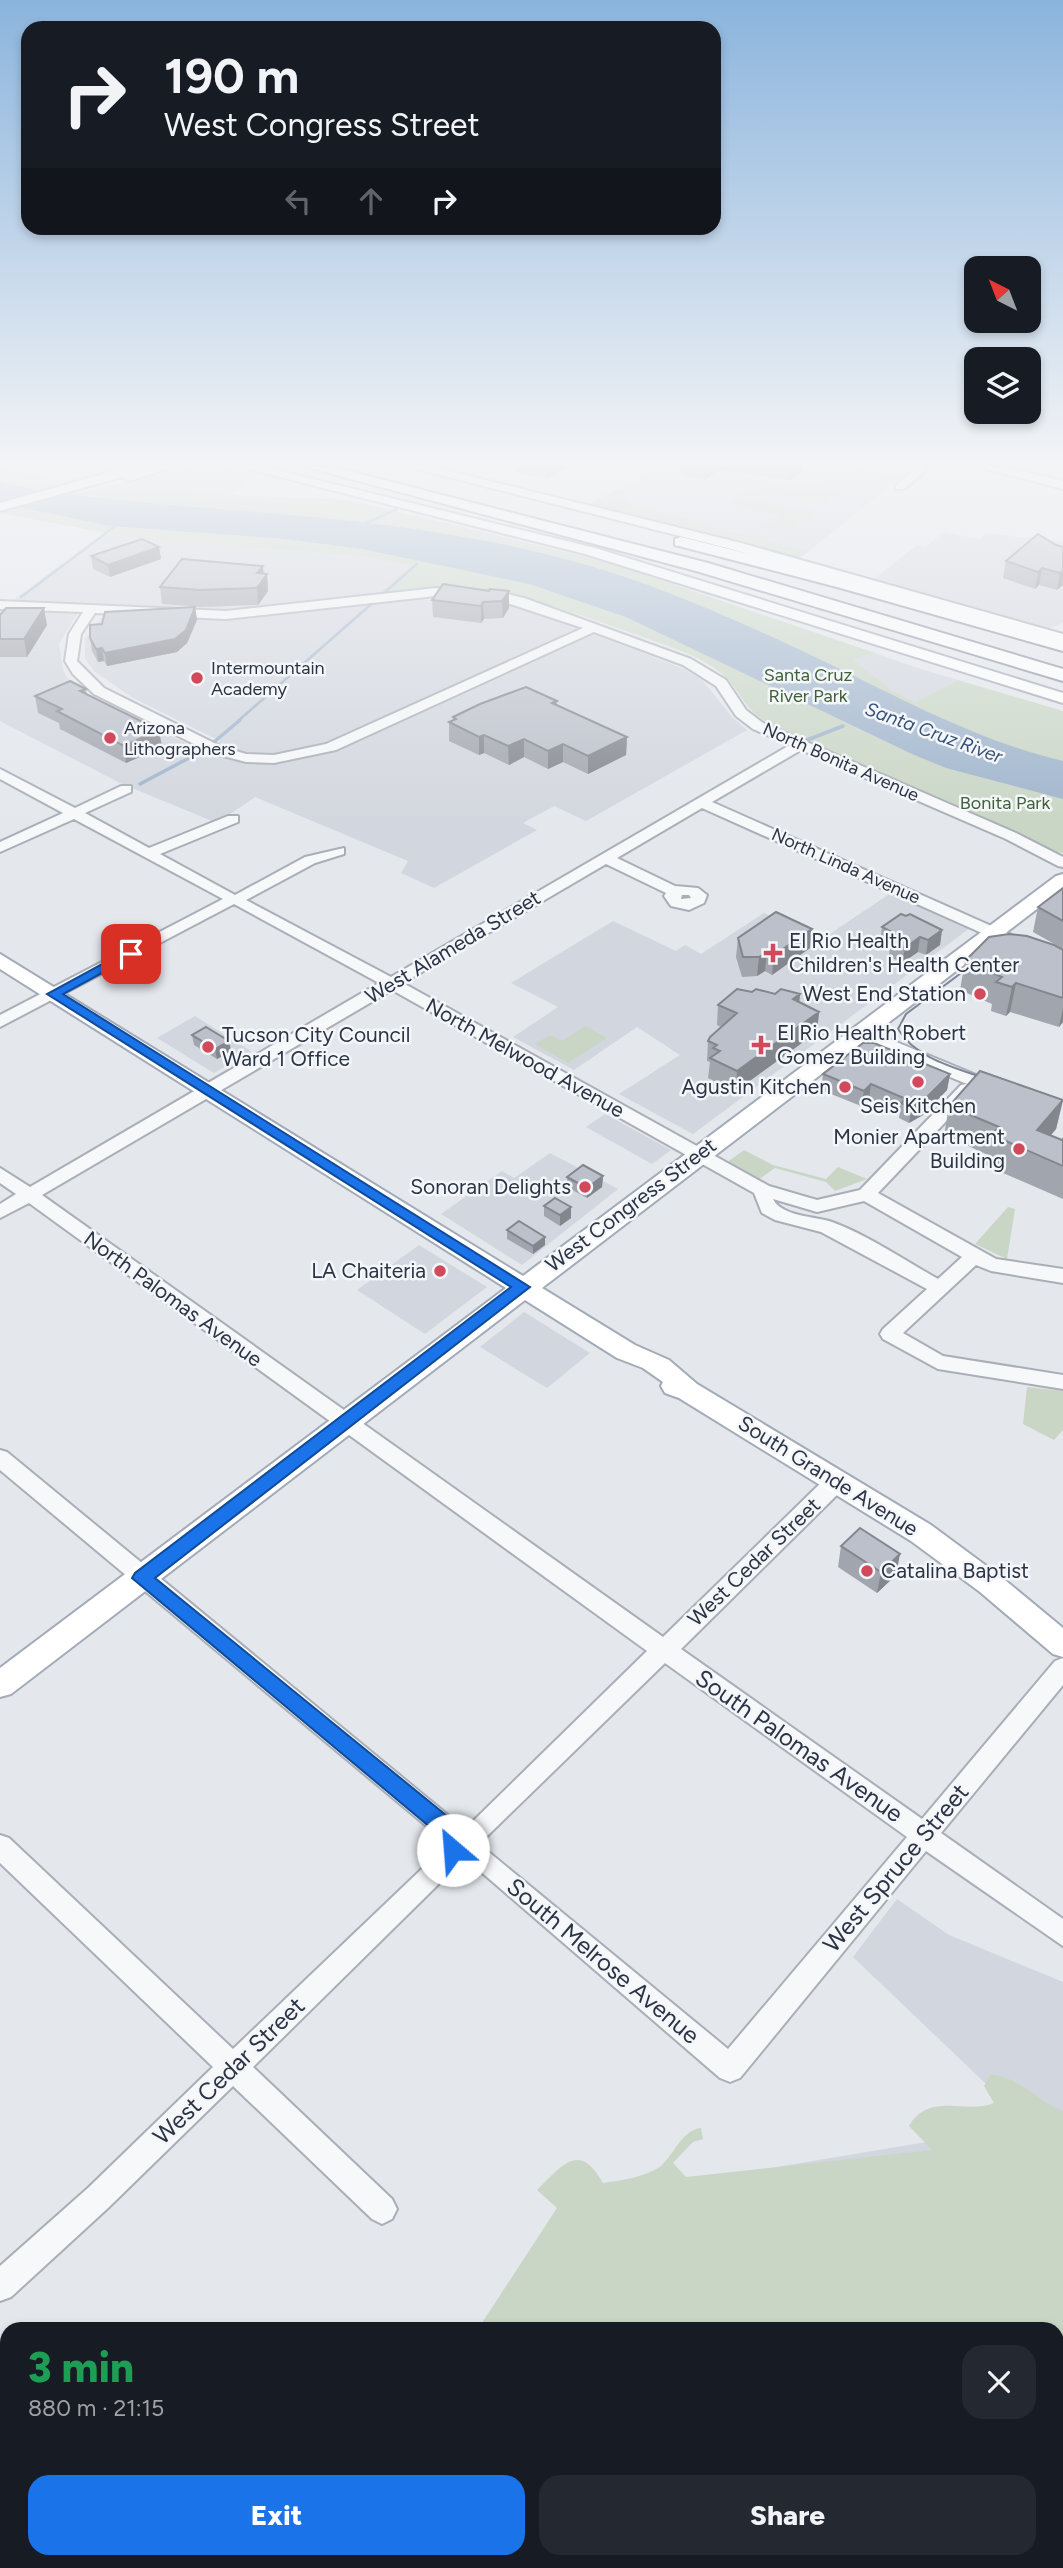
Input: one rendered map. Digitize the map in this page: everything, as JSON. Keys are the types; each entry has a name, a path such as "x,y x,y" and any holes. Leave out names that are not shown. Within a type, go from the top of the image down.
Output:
{"highway":[{"path":"735,587 1063,693"},
{"path":"768,587 1063,675"},
{"path":"813,587 1063,660"},
{"path":"856,587 1063,646"}],"main road":[{"path":"705,587 1063,698"},
{"path":"878,587 1063,639"},
{"name":"West Congress Street","path":"0,1685 522,1287 1063,880"},
{"path":"954,962 1022,950"},
{"path":"0,960 522,1287"},
{"name":"South Grande Avenue","path":"522,1287 626,1352 632,1363 667,1384 688,1391 921,1533 990,1584 1063,1645"}],"street":[{"name":"North Bonita Avenue","path":"0,605 239,614 412,594 475,593 520,601 660,650 706,672 721,683 741,713 793,748 992,837 1000,832 1063,863"},
{"path":"91,609 75,634 71,661 87,682 99,691 217,750 235,757 260,760 288,759 331,747 594,627"},
{"name":"West Alameda Street","path":"0,1212 793,748"},
{"name":"North Melwood Avenue","path":"0,773 500,1041 764,1190"},
{"path":"0,848 126,789"},
{"name":"North Linda Avenue","path":"699,801 993,932 1022,950"},
{"path":"149,853 233,819"},
{"path":"0,1022 310,860 339,851"},
{"path":"604,857 675,892"},
{"path":"859,1033 1000,1091"},
{"path":"940,1288 827,1227 782,1216 769,1209 764,1200 764,1190 817,1206 866,1194 975,1081"},
{"name":"North Palomas Avenue","path":"0,1174 345,1423"},
{"path":"866,1194 992,1265 1063,1276"},
{"path":"974,1255 890,1334 937,1362 1063,1382"},
{"name":"South Palomas Avenue","path":"345,1423 1063,1934"},
{"name":"South Melrose Avenue","path":"0,1458 730,2068"},
{"name":"West Cedar Street","path":"0,2286 98,2198 837,1481"},
{"name":"West Spruce Street","path":"730,2068 923,1835 1053,1686 1063,1668"},
{"path":"0,1846 382,2209"}],"shaded area":[{"path":"31,587 386,587 380,592 307,604 206,610 83,604 59,644 63,670 71,683 88,695 206,753 220,741 133,698 94,671 85,659 85,639 102,617 235,620 409,600 475,600 509,604 529,609 684,669 702,680 733,718 747,730 586,821 554,806 523,823 537,830 434,888 401,873 408,861 255,797 217,823 120,783 0,721 0,610"},
{"path":"897,587 1063,587 1063,623 1045,630"},
{"path":"875,653 958,680 915,702 890,689 854,660"},
{"path":"891,893 970,928 693,1134 619,1094 680,1055 637,1027 574,1070 513,1037 558,1007 511,983 613,921 676,951 685,945 701,954 764,913 822,939"},
{"path":"195,1016 251,1051 214,1073 157,1038"},
{"path":"605,1114 671,1150 652,1164 586,1127"},
{"path":"550,1153 618,1189 522,1265 441,1214 502,1171 514,1178"},
{"path":"419,1245 487,1287 425,1334 357,1290"},
{"path":"524,1312 590,1353 547,1388 480,1347"},
{"path":"897,1899 949,1935 1063,1982 1063,2322 1042,2322 723,2176 1029,2125 853,1957"}],"green space":[{"path":"386,587 681,587 875,653 854,660 890,689 915,702 958,680 1063,711 1063,853 1044,850 1024,835 781,731 751,710 721,673 701,660 668,646 568,611 510,596 450,589 380,592"},
{"path":"585,1026 607,1038 568,1063 535,1044 550,1035 562,1041"},
{"path":"744,1150 773,1165 826,1179 838,1167 867,1179 835,1191 826,1182 775,1168 758,1180 726,1163"},
{"path":"1008,1207 1015,1209 1007,1259 975,1244"},
{"path":"1027,1387 1063,1391 1063,1430 1054,1440 1023,1424"},
{"path":"990,2075 1000,2076 1019,2084 1063,2111 1063,2322 483,2322 557,2208 537,2190 571,2161 586,2163 603,2183 634,2177 657,2169 683,2138 701,2128 703,2139 693,2142 673,2163 686,2177 932,2150 909,2126 927,2109 994,2103 984,2086"}],"water":[{"name":"Santa Cruz River","path":"537,587 653,587 721,614 977,733 1063,761 1063,799 946,768 912,754 626,617"}],"building":[{"path":"160,587 258,587 200,590"},
{"path":"441,587 509,591 502,601 483,602 481,606 432,600"},
{"path":"195,607 186,630 175,639 105,653 102,648 96,649 90,638 90,625 102,624 105,612"},
{"path":"6,608 44,608 24,639 0,639 0,615"},
{"path":"70,681 86,689 80,691 159,730 124,746 57,711 62,709 35,696"},
{"path":"526,687 557,701 552,703 627,737 588,756 563,744 548,751 524,739 508,746 484,735 479,737 449,722 456,719 453,717 480,704"},
{"path":"1063,888 1063,921 1038,907"},
{"path":"776,912 812,929 774,955 767,952 759,957 743,957 738,938"},
{"path":"901,914 910,914 942,930 928,940 920,937 905,948 891,942 899,936 882,927"},
{"path":"1009,934 1027,936 1063,950 1063,998 1016,983 1012,987 996,982 1002,977 965,961 989,937"},
{"path":"737,989 752,992 756,989 775,994 781,989 800,994 793,999 819,1012 737,1071 710,1058 720,1051 713,1048 717,1045 708,1041 737,1013 718,1005"},
{"path":"206,1027 229,1041 215,1049 192,1035"},
{"path":"863,1043 874,1043 950,1074 925,1099 912,1107 901,1103 906,1099 871,1084 864,1091 823,1074"},
{"path":"980,1071 1063,1100 1037,1130 1063,1139 1063,1166 992,1135 999,1127 949,1106"},
{"path":"583,1165 603,1176 587,1188 567,1177"},
{"path":"555,1198 571,1207 560,1215 544,1206"},
{"path":"519,1221 545,1237 533,1246 507,1230"},
{"path":"860,1528 900,1554 881,1572 841,1546"}],"waterway":[{"path":"21,597 35,587"},
{"path":"238,721 391,587"},
{"path":"214,742 240,720"},
{"path":"802,742 843,726"},
{"path":"140,784 204,750"}],"tram line":[{"path":"980,959 906,1014 898,1029 906,1040 928,1056 995,1082"}],"place":[{"name":"Intermountain Academy","path":"197,678"},
{"name":"Arizona Lithographers","path":"110,738"},
{"name":"El Rio Health Children's Health Center","path":"773,953"},
{"name":"West End Station","path":"980,994"},
{"name":"El Rio Health Robert Gomez Building","path":"761,1045"},
{"name":"Tucson City Council Ward 1 Office","path":"208,1047"},
{"name":"Seis Kitchen","path":"918,1082"},
{"name":"Agustin Kitchen","path":"845,1087"},
{"name":"Monier Apartment Building","path":"1019,1149"},
{"name":"Sonoran Delights","path":"585,1187"},
{"name":"LA Chaiteria","path":"440,1271"},
{"name":"Catalina Baptist","path":"867,1571"}],"route":[{"path":"131,954 54,994 522,1287 142,1578 451,1832 455,1836 453,1850"}],"park label":[{"name":"Santa Cruz River Park","path":"808,685"},
{"name":"Bonita Park","path":"1005,803"}]}
